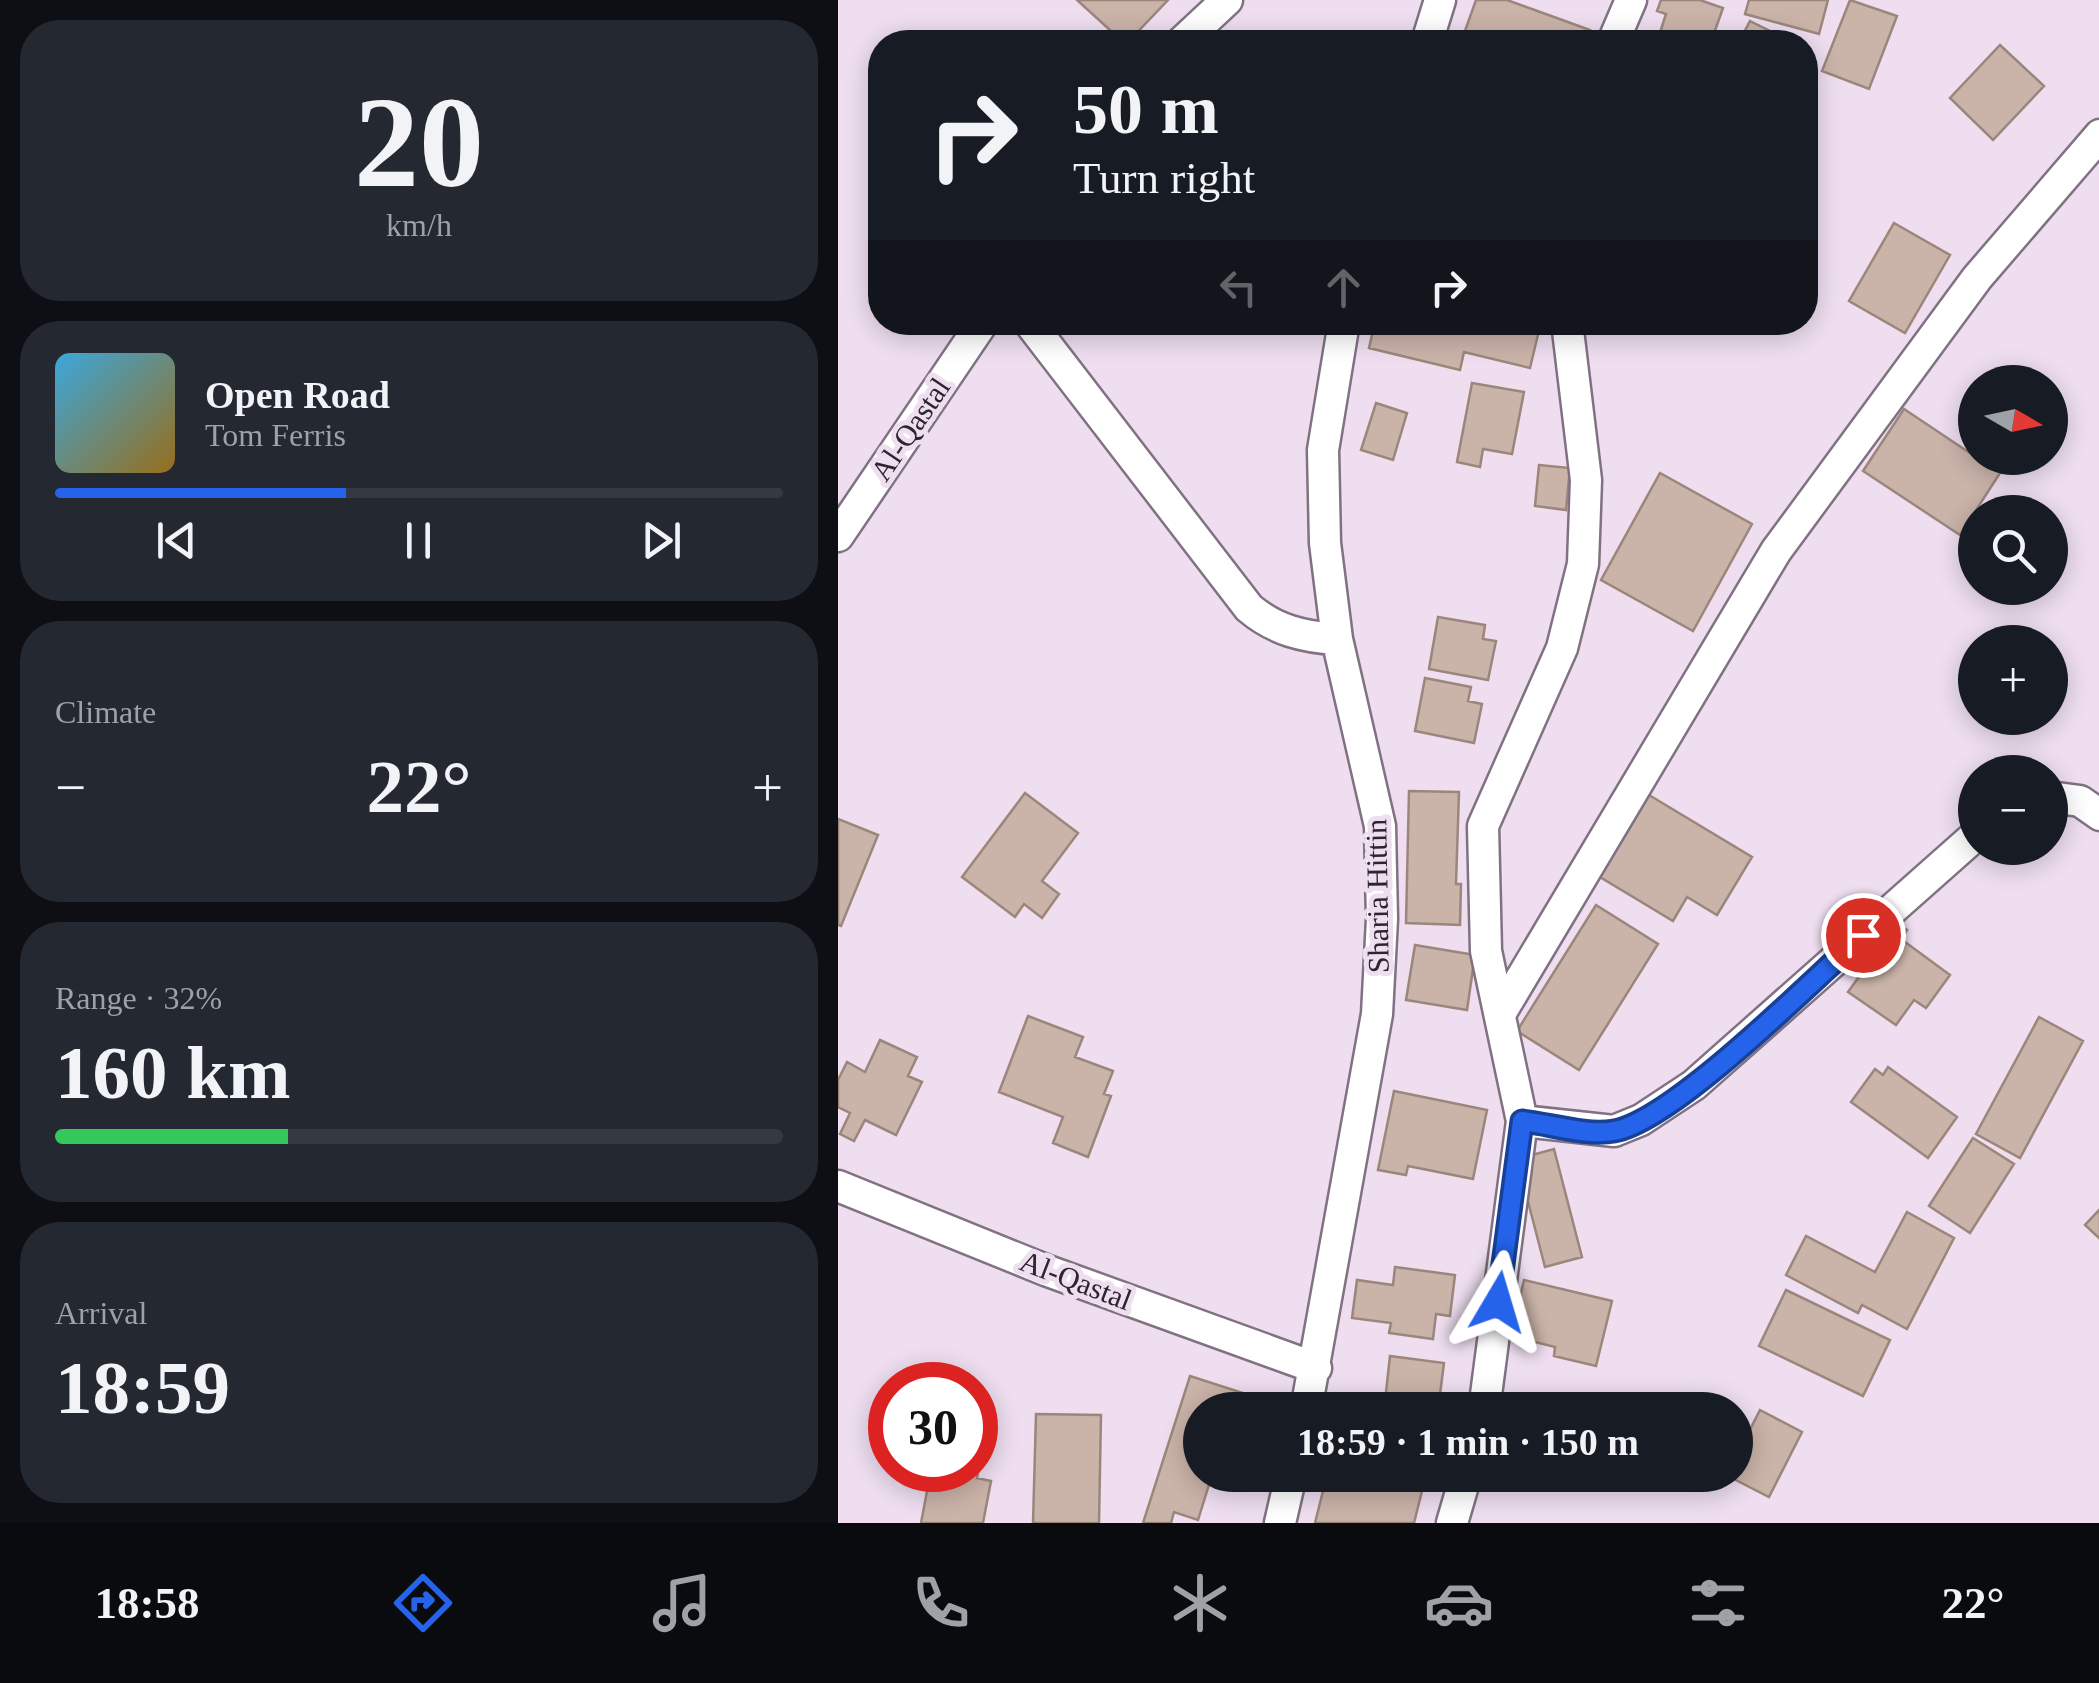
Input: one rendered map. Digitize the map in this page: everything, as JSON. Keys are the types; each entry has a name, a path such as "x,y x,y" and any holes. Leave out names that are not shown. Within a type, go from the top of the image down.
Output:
{"street":[{"path":"1195,30 1227,0"},
{"path":"1430,30 1440,0"},
{"path":"1618,30 1632,0"},
{"path":"1500,1014 1776,551 1977,278 2100,135"},
{"name":"Al-Qastal","path":"838,536 974,335"},
{"path":"1040,335 1249,608 1264,620 1306,638 1337,638"},
{"name":"Sharia Hittin","path":"1310,1392 1377,1014 1382,918 1380,826 1337,638 1325,543 1323,450 1342,335"},
{"path":"1486,1392 1522,1121 1486,951 1482,826 1562,648 1584,564 1586,480 1569,335"},
{"path":"2068,800 2080,802 2100,815"},
{"path":"1522,1121 1614,1131 1641,1120 1694,1086 1958,851"},
{"name":"Al-Qastal","path":"838,1186 1048,1271 1316,1368"},
{"path":"1280,1523 1287,1492"},
{"path":"1452,1523 1461,1492"}],"building":[{"path":"1077,0 1168,0 1139,30 1110,30"},
{"path":"1476,0 1507,0 1590,30 1465,30"},
{"path":"1661,0 1700,0 1723,8 1715,30 1661,30 1666,14 1657,11"},
{"path":"1749,0 1828,0 1819,34 1818,30 1745,14"},
{"path":"1850,0 1897,16 1869,89 1822,71"},
{"path":"1750,21 1768,30 1745,30"},
{"path":"2000,45 2044,86 1993,140 1950,98"},
{"path":"1894,223 1950,255 1905,333 1849,301"},
{"path":"1372,335 1538,335 1530,368 1464,352 1460,370 1369,348"},
{"path":"1472,383 1524,392 1512,454 1483,449 1480,467 1457,462"},
{"path":"1376,403 1407,413 1393,460 1361,450"},
{"path":"1904,409 1958,445 1958,475 1999,475 1986,495 1958,495 1958,534 1863,471"},
{"path":"1539,465 1570,468 1566,510 1535,506"},
{"path":"1660,473 1752,524 1693,631 1601,580"},
{"path":"1438,617 1485,625 1483,639 1496,641 1488,680 1429,669"},
{"path":"1425,678 1471,687 1468,701 1482,704 1474,743 1415,731"},
{"path":"1409,791 1459,792 1456,884 1461,884 1460,925 1406,923"},
{"path":"1025,793 1078,833 1042,881 1059,894 1042,918 1024,904 1015,917 962,877"},
{"path":"1649,795 1752,857 1717,915 1687,897 1673,921 1600,877"},
{"path":"838,819 878,835 841,926 838,925"},
{"path":"1596,905 1658,944 1579,1070 1517,1031"},
{"path":"1889,917 1907,930 1901,939 1950,975 1926,1008 1914,1000 1896,1025 1848,992 1863,971 1855,966"},
{"path":"1415,945 1475,955 1467,1010 1406,1000"},
{"path":"1028,1016 1083,1037 1075,1057 1113,1071 1104,1094 1111,1096 1088,1157 1053,1143 1063,1117 999,1092"},
{"path":"2039,1017 2083,1041 2020,1158 1976,1134"},
{"path":"880,1040 917,1057 908,1076 922,1082 896,1135 865,1120 854,1141 840,1134 850,1113 838,1107 838,1080 847,1062 865,1072"},
{"path":"1888,1067 1957,1117 1928,1158 1851,1102 1875,1069 1883,1075"},
{"path":"1394,1091 1487,1110 1473,1179 1408,1166 1406,1175 1378,1170"},
{"path":"1973,1138 2014,1164 1970,1233 1929,1206"},
{"path":"1554,1149 1582,1257 1545,1267 1517,1159"},
{"path":"2100,1209 2100,1239 2085,1225"},
{"path":"1907,1212 1954,1238 1907,1329 1862,1305 1858,1313 1786,1275 1806,1236 1875,1272"},
{"path":"1395,1267 1455,1275 1450,1316 1436,1314 1433,1339 1389,1333 1391,1323 1352,1318 1357,1280 1393,1285"},
{"path":"1524,1280 1612,1301 1596,1366 1554,1356 1555,1347 1511,1336"},
{"path":"1786,1290 1890,1340 1863,1396 1759,1346"},
{"path":"1390,1356 1444,1363 1440,1392 1386,1392"},
{"path":"1190,1376 1240,1392 1185,1392"},
{"path":"1183,1398 1183,1492 1207,1492 1198,1520 1174,1512 1171,1523 1143,1523"},
{"path":"1760,1410 1802,1432 1769,1497 1753,1489 1753,1424"},
{"path":"1036,1414 1101,1415 1099,1523 1033,1523"},
{"path":"927,1492 989,1492 983,1523 921,1523"},
{"path":"1323,1492 1422,1492 1414,1523 1315,1523"}],"route":[{"path":"1498,1302 1522,1121 1614,1131 1641,1120 1694,1086 1863,935"}]}
